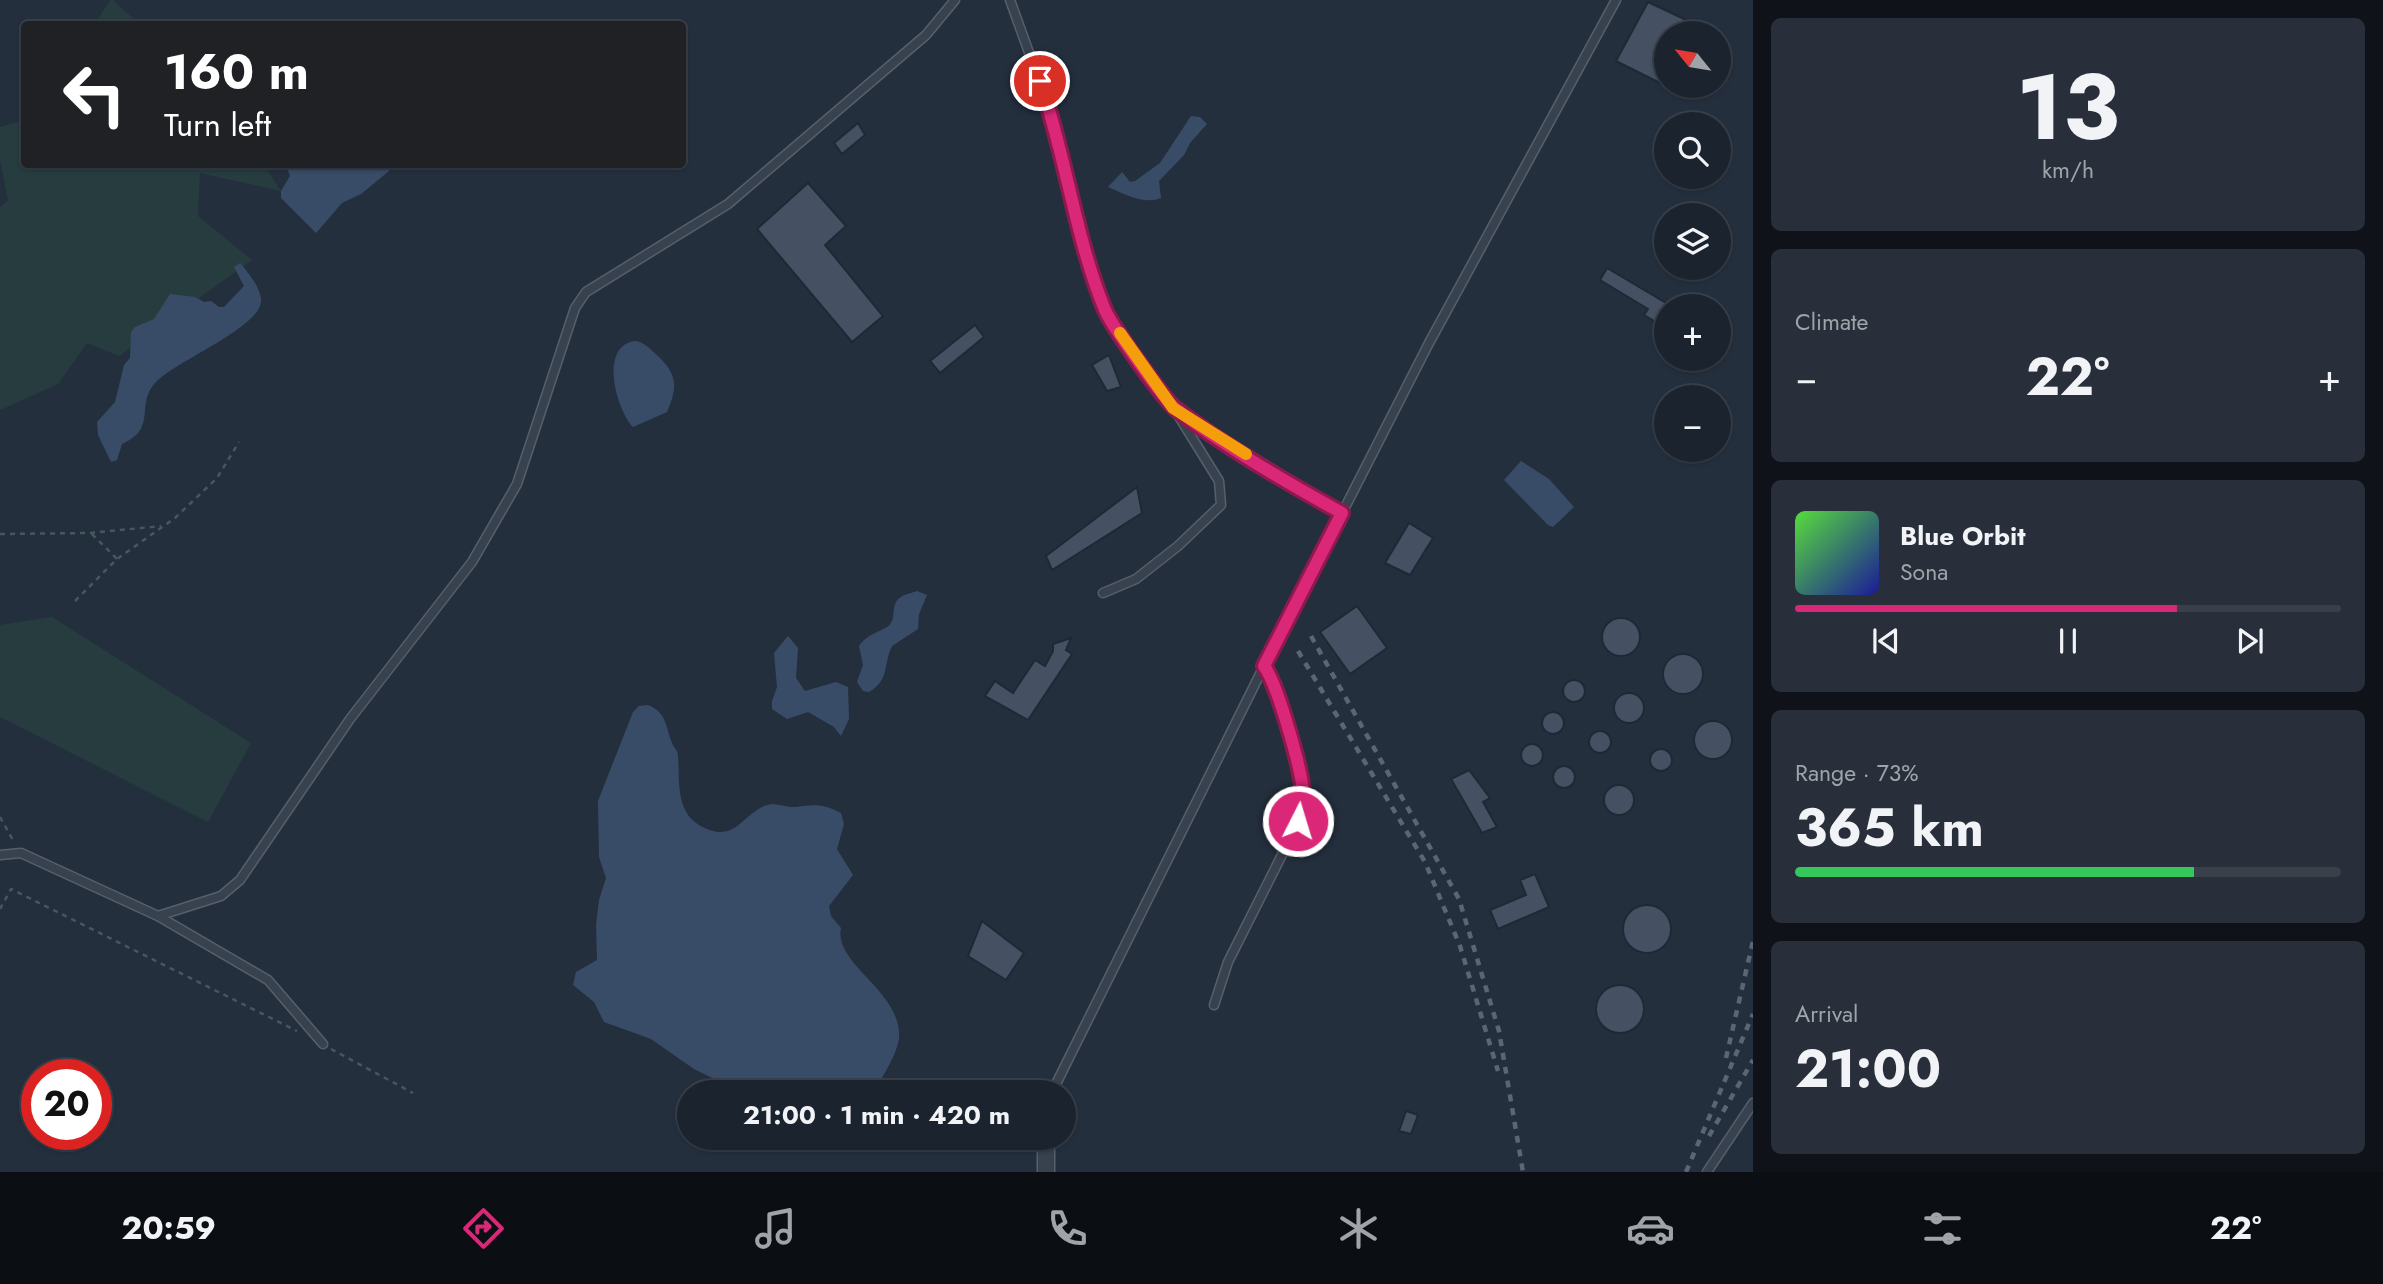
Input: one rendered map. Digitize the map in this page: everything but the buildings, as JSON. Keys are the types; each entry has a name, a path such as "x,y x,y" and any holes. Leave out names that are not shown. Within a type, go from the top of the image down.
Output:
{"street":[{"path":"1046,1150 1046,1172"}],"lane":[{"path":"158,916 221,896 240,880 350,719 472,562 517,484 575,308 586,292 728,204 926,35 955,0"},
{"path":"1010,0 1058,133 1085,248 1106,312 1173,408 1219,481 1221,505 1178,546 1136,579 1103,593"},
{"path":"1058,1080 1264,666 1429,343 1616,0"},
{"path":"1173,408 1288,482 1342,513"},
{"path":"1213,1005 1228,962 1298,821 1304,797 1281,704 1271,675 1264,666"},
{"path":"0,855 21,853 158,916 268,980 323,1044"},
{"path":"1707,1172 1753,1103"}],"path":[{"path":"75,601 117,559 164,526 217,478 239,442"},
{"path":"0,534 91,533 164,526"},
{"path":"91,533 117,559"},
{"path":"0,817 21,853"},
{"path":"0,909 11,889 298,1032"},
{"path":"323,1044 413,1093"}],"green space":[{"path":"110,0 113,0 136,21 97,21"},
{"path":"21,121 21,168 266,168 281,191 200,173 198,216 252,260 119,356 87,343 58,384 0,410 0,207 8,200 0,160 0,127"},
{"path":"52,617 251,743 208,822 0,717 0,625"}],"water":[{"path":"1191,116 1200,117 1207,124 1190,143 1184,155 1159,181 1161,198 1141,199 1108,187 1122,172 1130,182 1135,181 1160,163"},
{"path":"287,168 390,168 361,194 342,203 316,233 281,198 281,191 290,176"},
{"path":"240,263 258,290 261,299 258,310 234,332 165,374 155,383 146,400 140,431 122,444 117,460 111,462 98,435 97,422 115,402 124,365 130,358 131,332 135,327 154,319 170,294 195,297 224,307 244,286 234,267"},
{"path":"637,341 649,348 665,364 672,376 674,388 667,412 633,427 621,406 614,378 614,364 625,345"},
{"path":"1521,461 1549,479 1574,507 1553,527 1504,480"},
{"path":"917,591 927,595 919,614 918,629 892,646 880,682 869,692 863,691 857,682 863,665 859,646 890,624 897,600"},
{"path":"788,636 798,648 796,678 805,691 836,682 848,687 849,719 841,736 834,727 808,712 787,719 772,709 777,687 774,653"},
{"path":"648,705 654,708 664,720 678,755 682,803 691,819 699,825 721,832 729,831 764,806 773,804 792,807 819,805 841,813 844,824 837,849 853,875 829,906 831,916 841,928 841,941 847,954 880,992 897,1021 898,1045 881,1080 716,1080 694,1069 651,1039 604,1022 594,1002 573,985 576,972 597,960 596,925 599,900 606,878 599,857 598,801 633,712 639,706"}],"railway":[{"path":"1311,636 1459,899 1499,1031 1523,1172"},
{"path":"1298,651 1425,862 1460,946 1498,1071"},
{"path":"1726,1058 1753,941"},
{"path":"1686,1172 1753,1014"},
{"path":"1709,1136 1753,1060"}],"slow traffic":[{"path":"1120,333 1173,408 1246,454"}],"route":[{"path":"1040,81 1058,133 1085,248 1106,312 1119,331 1173,408 1288,482 1342,513 1264,666 1271,675 1281,704 1304,797 1298,821"}]}
